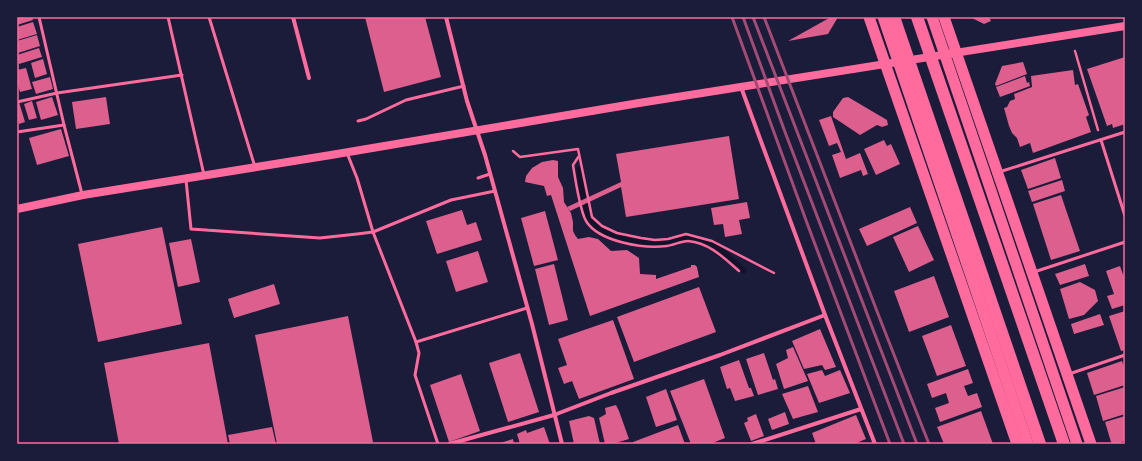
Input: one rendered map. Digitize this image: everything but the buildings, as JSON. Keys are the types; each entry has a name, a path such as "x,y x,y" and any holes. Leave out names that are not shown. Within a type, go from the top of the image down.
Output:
{"highway":[{"path":"869,17 1017,444"},
{"path":"883,17 1028,444"},
{"path":"894,17 1040,444"},
{"path":"917,17 1064,444"},
{"path":"932,17 1077,444"},
{"path":"944,17 1091,444"}],"main road":[{"path":"17,209 83,195 348,153 740,86 1125,26"}],"street":[{"path":"293,17 310,78"},
{"path":"446,17 527,308 562,444"},
{"path":"740,86 825,315 875,444"},
{"path":"449,444 554,415 825,315"},
{"path":"752,444 861,409"}],"lane":[{"path":"39,17 64,125 83,195"},
{"path":"168,17 204,175"},
{"path":"209,17 255,167"},
{"path":"17,102 57,93 182,75"},
{"path":"358,121 366,119 406,100 464,86"},
{"path":"17,132 64,125"},
{"path":"998,172 1125,132"},
{"path":"1101,140 1125,216"},
{"path":"348,153 373,232 416,342 418,353 415,374 438,444"},
{"path":"478,178 490,174"},
{"path":"185,178 191,229 320,238 373,232 451,200 495,191"},
{"path":"1033,273 1125,242"},
{"path":"416,342 527,308"},
{"path":"1067,374 1125,356"}],"path":[{"path":"1075,51 1101,140"},
{"path":"513,151 520,157 578,149 592,217 602,226 617,233 655,240 668,239 686,234 698,237 712,241 774,273"},
{"path":"579,156 573,165 586,220 596,232 614,240 653,247 668,246 687,241 696,243 709,247 721,254 739,272"},
{"path":"586,220 592,217"},
{"path":"696,243 698,237"}],"waterway":[{"path":"579,169 580,181 588,216 590,220 603,231 631,241 650,243 662,243 685,238 696,239 719,249 744,271"}],"railway":[{"path":"732,17 890,444"},
{"path":"743,17 785,132 904,444"},
{"path":"753,17 917,444"},
{"path":"764,17 929,444"}]}
